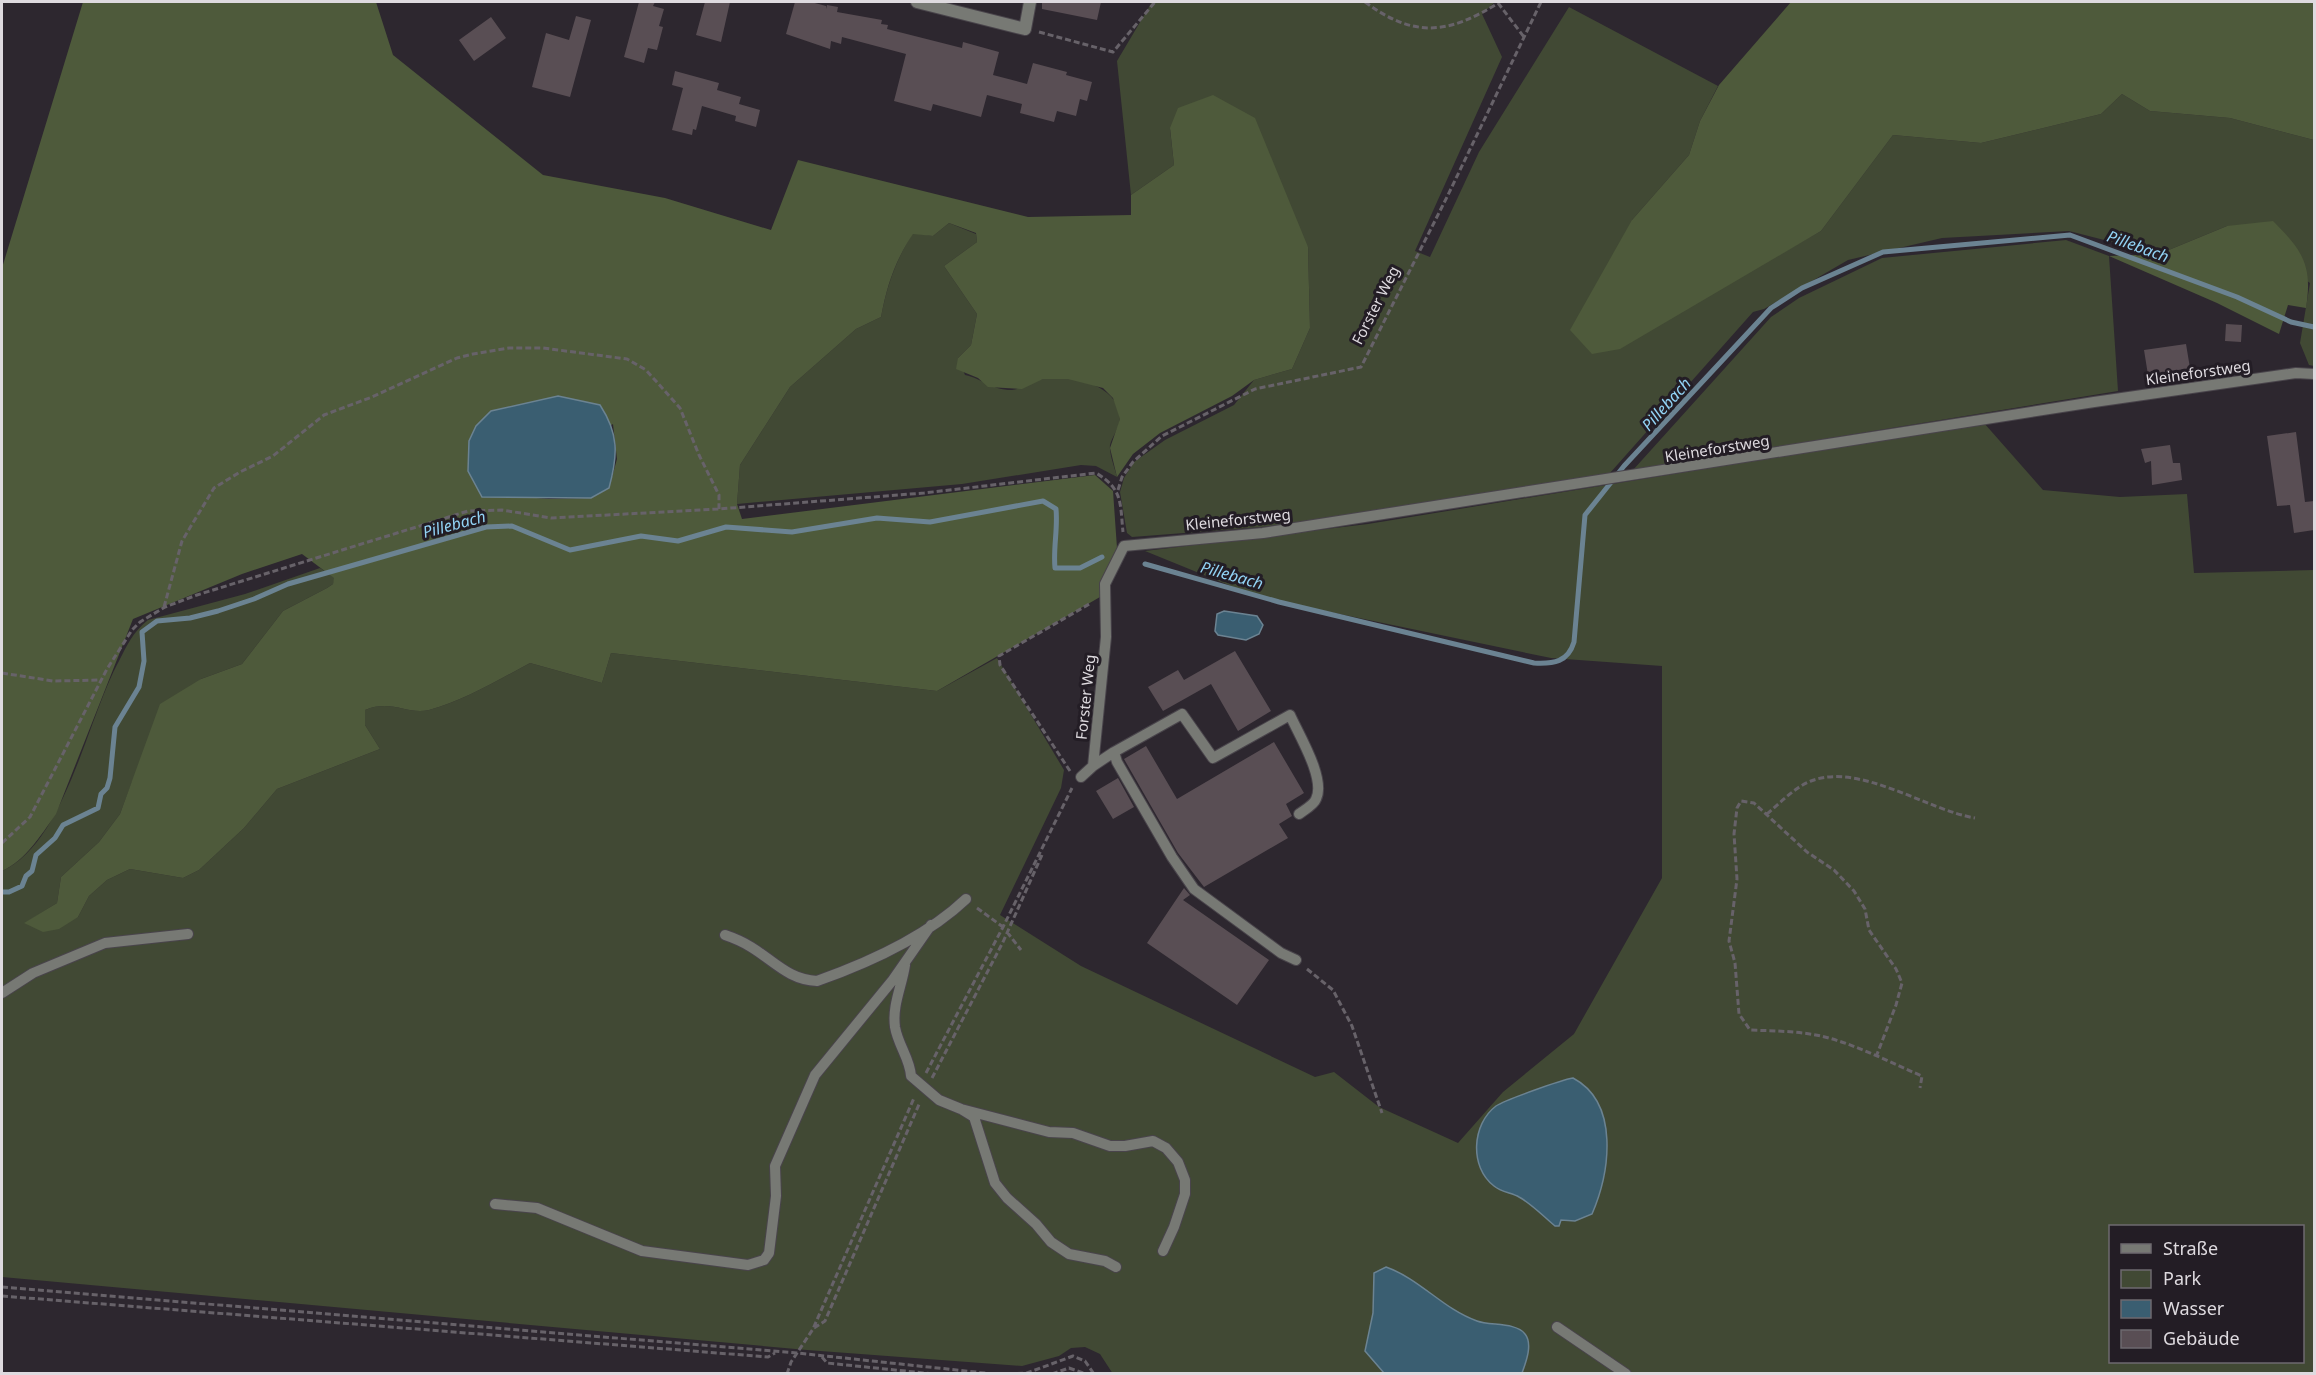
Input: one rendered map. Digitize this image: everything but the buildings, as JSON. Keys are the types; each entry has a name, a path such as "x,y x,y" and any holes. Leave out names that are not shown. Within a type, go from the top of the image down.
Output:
{"street":[{"path":"917,2 1025,29 1030,2"}],"lane":[{"name":"Kleineforstweg","path":"1124,546 1263,533 1592,483 2094,402 2296,373 2314,374"},
{"name":"Forster Weg","path":"1093,766 1106,637 1106,584 1124,546"},
{"path":"1078,779 1114,752 1182,714 1213,758 1290,715 1316,774 1319,789 1316,801 1299,814"},
{"path":"1114,752 1117,762 1172,858 1194,889 1218,910 1281,954 1296,960"},
{"path":"725,935 751,946 782,970 801,980 817,981 912,939 948,916 966,899"},
{"path":"495,1204 537,1208 642,1251 748,1265 764,1260 769,1253 773,1233 775,1166 815,1075 906,961 931,925"},
{"path":"2,993 33,973 105,943 188,934"},
{"path":"906,961 893,1008 895,1028 903,1052 911,1064 911,1076 939,1100 974,1117 996,1183 1020,1212 1036,1224 1051,1242 1069,1254 1105,1261 1116,1267"},
{"path":"961,1110 1000,1117 1040,1130 1073,1134 1110,1146 1153,1141 1166,1148 1178,1162 1185,1180 1185,1194 1174,1227 1162,1251"},
{"path":"1557,1327 1626,1374"}],"path":[{"path":"1037,32 1113,51 1155,2"},
{"path":"1365,2 1396,20 1424,29 1448,27 1499,2 1524,37"},
{"name":"Forster Weg","path":"1118,491 1122,477 1145,449 1173,431 1255,389 1361,367 1542,2"},
{"path":"163,609 182,541 214,488 273,456 324,415 372,397 457,358 473,354 508,348 543,348 627,359 646,370 681,408 699,455 718,495 719,509"},
{"path":"2,843 30,817 102,680 132,630 140,622 163,609 241,581 468,511 502,510 551,518 719,509 924,493 1096,473 1109,480 1118,491 1124,546"},
{"path":"1078,779 1000,665 999,656 1105,595"},
{"path":"2,673 53,681 102,680"},
{"path":"1767,814 1802,785 1814,780 1838,778 1863,779 1957,815 1974,818"},
{"path":"1876,1057 1902,983 1896,969 1869,930 1865,909 1854,891 1767,814 1754,803 1741,801 1737,808 1734,834 1737,879 1729,941 1735,963 1739,1014 1750,1030 1790,1031 1823,1037 1876,1057 1922,1076 1920,1088"},
{"path":"966,899 1004,927 1021,950"},
{"path":"1296,960 1333,990 1352,1026 1382,1113"},
{"path":"2,1287 777,1352 994,1374"},
{"path":"2,1296 768,1357 777,1352"},
{"path":"1008,1374 1027,1373 1073,1356 1085,1361 1094,1374"},
{"path":"821,1357 827,1363 934,1374"},
{"path":"1052,1374 1070,1368 1086,1374"}],"green space":[{"path":"83,2 376,2 393,55 543,175 665,198 771,230 798,160 1028,217 1131,215 1131,195 1174,165 1170,128 1178,108 1213,95 1255,118 1308,247 1310,328 1292,369 1254,380 1232,396 1160,433 1133,454 1117,477 1110,448 1120,419 1113,398 1103,388 1068,379 1043,379 1022,389 988,387 978,378 956,369 958,358 971,345 977,314 944,266 977,242 976,233 949,223 933,236 913,234 892,274 881,317 856,329 790,387 740,465 737,504 742,519 1095,475 1113,491 1117,548 1100,597 937,691 611,653 602,683 530,663 468,695 429,710 414,711 383,706 365,710 365,725 380,749 277,789 244,828 199,870 183,878 130,869 107,880 89,896 78,917 59,929 43,932 24,923 57,903 61,877 99,842 120,814 160,704 201,679 242,664 283,611 327,588 333,584 334,578 302,554 242,574 133,619 56,814 26,854 2,871 2,268","holes":["613,424 617,459 609,488 591,498 549,499 499,495"]},
{"path":"1152,2 1495,2 1482,14 1502,57 1415,251 1430,257 1479,152 1569,7 1718,86 1700,121 1689,155 1632,220 1759,266 1821,231 1893,135 1981,143 2101,114 2122,94 2150,111 2230,118 2314,140 2314,366 2309,365 2300,343 2310,283 2227,226 2159,254 2069,231 1942,238 1848,260 1764,309 1753,312 1610,473 1425,505 1262,527 1132,537 1127,533 1120,492 1124,478 1134,462 1165,440 1234,405 1254,380 1292,369 1310,328 1308,247 1170,129 1174,165 1131,195 1117,61"},
{"path":"1791,2 2314,2 2314,140 2230,118 2150,111 2122,94 2101,114 1981,143 1893,135 1821,231 1620,349 1592,354 1570,330 1632,220 1689,155 1700,121 1719,85"},
{"path":"2273,221 2298,250 2303,259 2308,280 2306,308 2288,305 2279,334 2217,303 2109,256 2159,254 2227,226"},
{"path":"949,223 976,234 977,242 944,266 977,314 971,345 958,358 965,375 1005,390 1016,389 1039,380 1066,378 1091,384 1102,390 1112,397 1118,407 1120,419 1110,445 1117,477 1096,466 1081,465 962,484 737,504 740,465 790,387 856,329 881,317 893,273 913,233 933,236"},
{"path":"2066,240 2109,256 2118,391 1633,470 1771,317 1799,298 1882,258"},
{"path":"1984,423 2043,490 2120,497 2187,494 2194,573 2314,570 2314,1373 1113,1374 1100,1354 1085,1347 1071,1348 1059,1356 1022,1366 807,1350 2,1277 2,871 24,856 42,835 58,808 107,686 134,634 148,620 245,594 320,568 335,578 333,584 283,611 242,664 201,679 132,782 120,814 99,842 61,877 57,903 25,923 78,917 89,896 107,880 130,869 183,878 199,870 244,828 277,789 380,749 365,725 365,710 391,706 414,711 429,710 468,695 530,663 602,683 611,653 937,691 997,658 1064,770 1061,788 1000,915 1081,966 1315,1077 1334,1072 1379,1107 1458,1143 1503,1092 1574,1034 1662,878 1662,666 1551,658 1258,597 1145,551 1368,524"}],"water":[{"path":"558,396 600,405 614,435 615,455 609,488 591,498 482,497 468,471 469,441 476,426 491,411"},
{"path":"1224,611 1257,616 1263,625 1259,634 1246,640 1218,635 1215,631 1217,614"},
{"path":"1573,1078 1588,1089 1598,1104 1607,1140 1606,1159 1603,1179 1592,1214 1575,1221 1561,1220 1559,1226 1555,1226 1524,1200 1497,1188 1486,1178 1477,1157 1478,1134 1482,1123 1496,1106"},
{"path":"1386,1267 1410,1279 1465,1316 1482,1323 1509,1326 1521,1330 1527,1338 1529,1348 1522,1373 1384,1373 1365,1351 1373,1313 1374,1273"}],"waterway":[{"name":"Pillebach","path":"1145,564 1279,602 1534,663 1554,662 1564,658 1574,642 1585,515 1624,466 1771,308 1802,288 1883,252 2070,235 2237,297 2291,322 2314,327"},
{"name":"Pillebach","path":"2,892 9,892 22,886 26,876 32,871 36,855 55,838 63,825 98,808 101,794 107,788 110,778 115,727 139,687 144,661 142,632 157,621 190,618 218,611 288,584 486,527 512,526 570,550 641,536 678,541 726,527 792,532 877,518 930,522 1043,501 1056,509 1055,568 1080,568 1102,557"}]}
